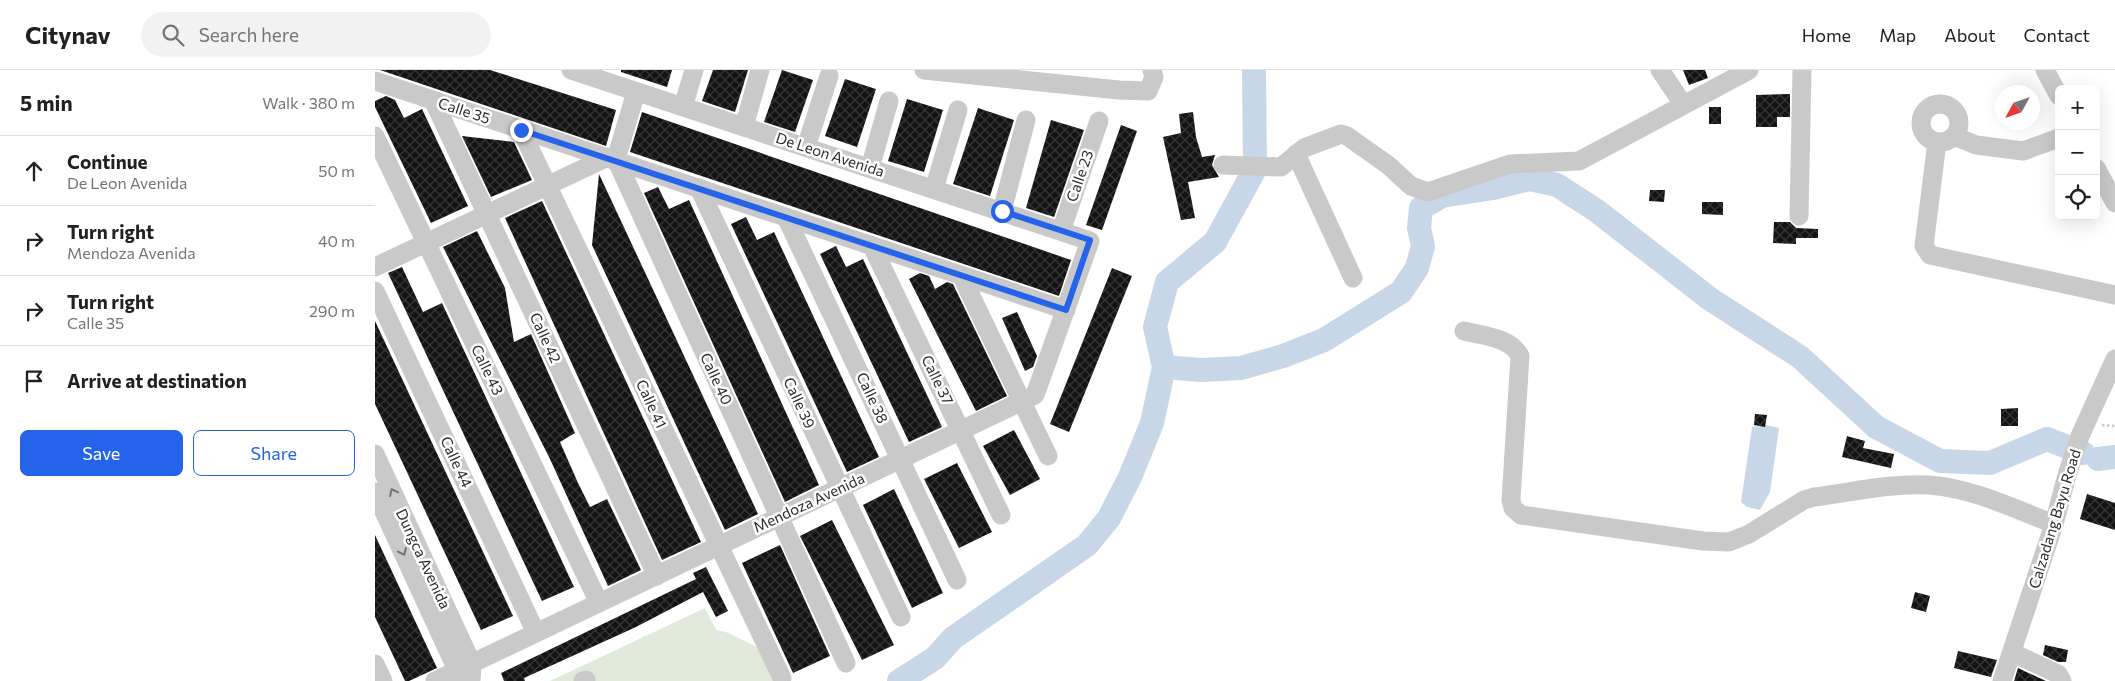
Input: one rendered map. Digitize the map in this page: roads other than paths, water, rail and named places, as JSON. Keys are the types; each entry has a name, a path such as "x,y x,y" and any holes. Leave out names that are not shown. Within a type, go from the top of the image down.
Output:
{"street":[{"name":"De Leon Avenida","path":"571,70 616,77 636,92 1090,240"},
{"path":"683,107 694,70"},
{"path":"744,127 760,70"},
{"path":"924,70 1119,90 1148,91 1154,77 1152,70"},
{"path":"1661,70 1683,104"},
{"path":"1240,166 1281,167 1296,154 1341,134 1347,136 1388,165 1411,186 1428,192 1510,164 1579,161 1749,70"},
{"path":"1799,216 1802,70"},
{"path":"2045,70 2055,89"},
{"path":"806,147 829,76"},
{"name":"Calle 35","path":"375,81 1066,310"},
{"path":"375,267 612,158 636,92"},
{"name":"Calle 42","path":"433,100 657,576"},
{"path":"870,168 889,101"},
{"path":"934,189 959,110"},
{"path":"1002,211 1026,120"},
{"name":"Calle 23","path":"1061,231 1099,121"},
{"name":"Calle 41","path":"521,130 782,678"},
{"name":"Calle 43","path":"375,136 599,603"},
{"path":"2055,139 2023,151 1945,139 1923,246 1931,255 2115,295"},
{"path":"1296,154 1353,278"},
{"name":"Calle 40","path":"612,158 846,663"},
{"path":"2100,175 2115,203"},
{"name":"Calle 39","path":"699,188 901,617"},
{"name":"Calle 38","path":"786,217 957,580"},
{"name":"Mendoza Avenida","path":"435,681 466,674 536,633 1035,395 1090,240"},
{"name":"Calle 37","path":"873,246 1001,515"},
{"path":"961,275 1048,456"},
{"name":"Calle 44","path":"375,291 536,633"},
{"path":"1464,331 1508,342 1517,349 1520,356 1511,500 1513,508 1521,515 1703,541 1729,542 1749,534 1814,497 1915,485 1932,485 1981,496 2054,524"},
{"name":"Calzadang Bayu Road","path":"2002,681 2013,654 2080,436 2115,359"},
{"name":"Dungca Avenida","path":"375,454 466,674"},
{"name":"Dungca Avenida","path":"375,492 466,674"},
{"path":"2013,654 2058,674 2062,681"},
{"path":"375,664 383,681"}],"water":[{"path":"1766,425 1779,428 1770,492 1760,510 1747,507 1741,502 1752,427"}],"waterway":[{"path":"899,681 935,658 953,638 1087,545 1109,518 1130,477 1152,423 1164,367 1155,327 1167,282 1215,242 1255,169 1254,70"},
{"path":"1164,367 1201,370 1241,368 1283,356 1324,340 1401,292 1417,268 1423,246 1419,228 1421,208 1442,196 1493,188 1530,179 1557,185 1597,211 1710,299 1800,357 1876,427 1940,461 1990,463 2047,439 2083,453"},
{"path":"2098,459 2115,457"}]}
